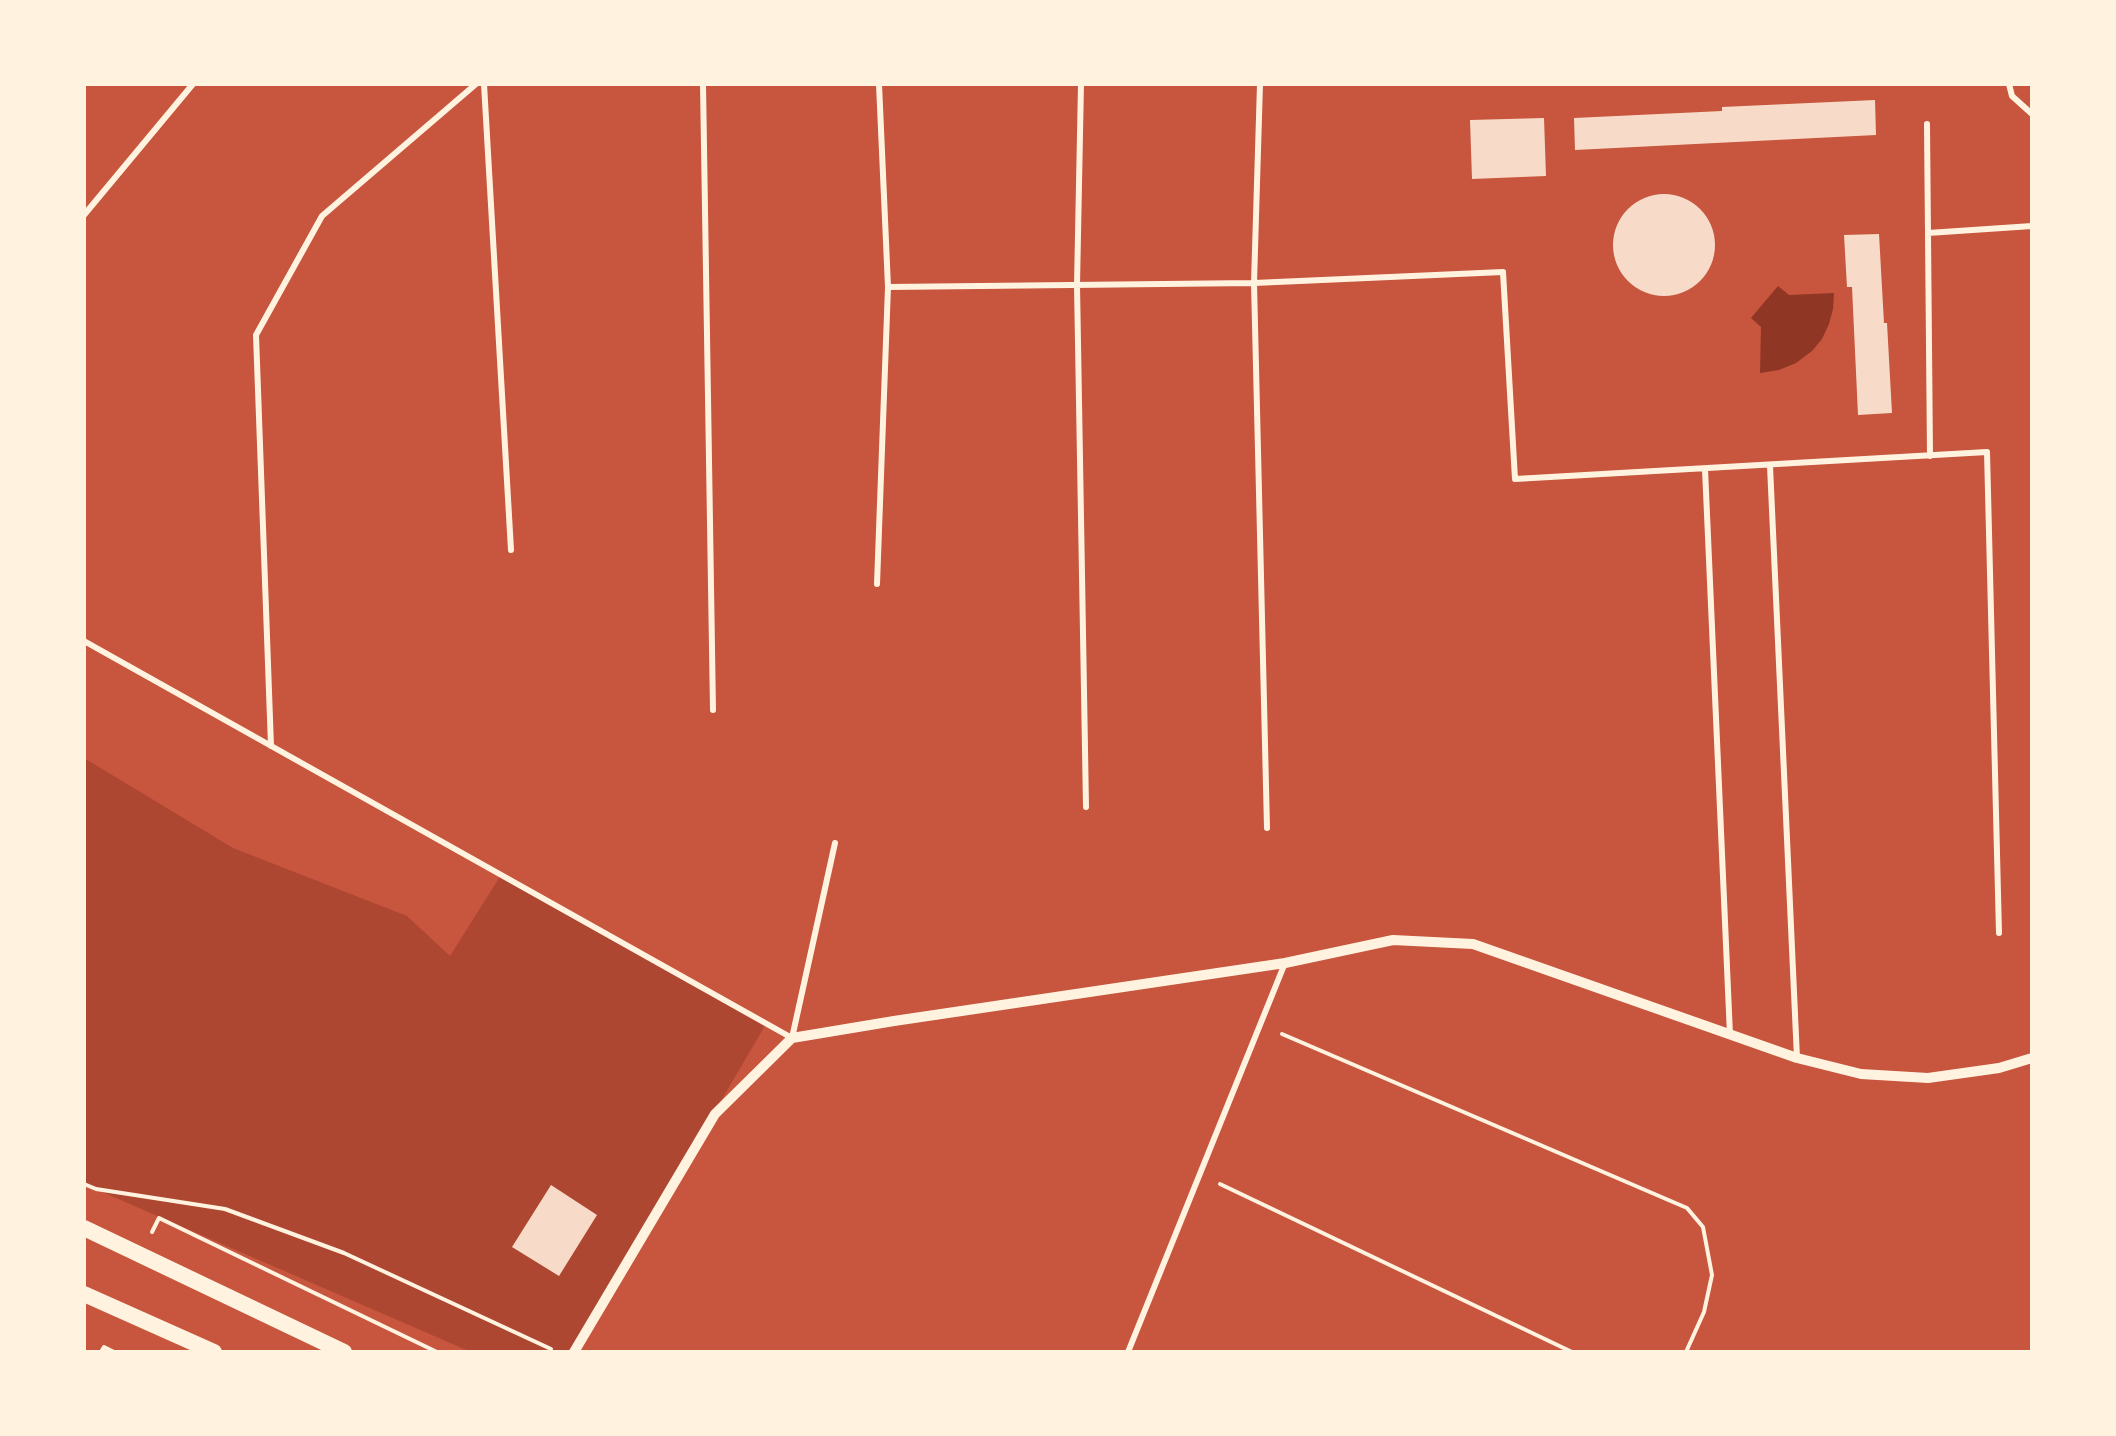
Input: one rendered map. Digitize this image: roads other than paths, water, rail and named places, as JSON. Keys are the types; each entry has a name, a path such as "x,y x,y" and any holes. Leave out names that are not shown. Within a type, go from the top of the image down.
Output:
{"highway":[{"path":"84,1228 344,1352"},
{"path":"84,1294 214,1352"}],"street":[{"path":"84,215 193,84"},
{"path":"272,746 256,335 322,216 476,84"},
{"path":"484,84 511,550"},
{"path":"703,84 713,710"},
{"path":"877,584 888,286 879,84"},
{"path":"1081,84 1077,285 1086,807"},
{"path":"1260,84 1254,283 1267,828"},
{"path":"2009,84 2012,96 2032,114"},
{"path":"1927,124 1930,456"},
{"path":"1928,233 2032,226"},
{"path":"888,286 1254,283 1503,272 1515,479 1987,452 1999,933"},
{"path":"1770,466 1797,1058"},
{"path":"1705,469 1730,1035"},
{"path":"84,641 792,1038 1286,963 1393,940 1473,944 1797,1058 1861,1074 1928,1078 1999,1068 2032,1058"},
{"path":"574,1352 715,1114 792,1038 835,843"},
{"path":"1128,1352 1286,963"}]}
